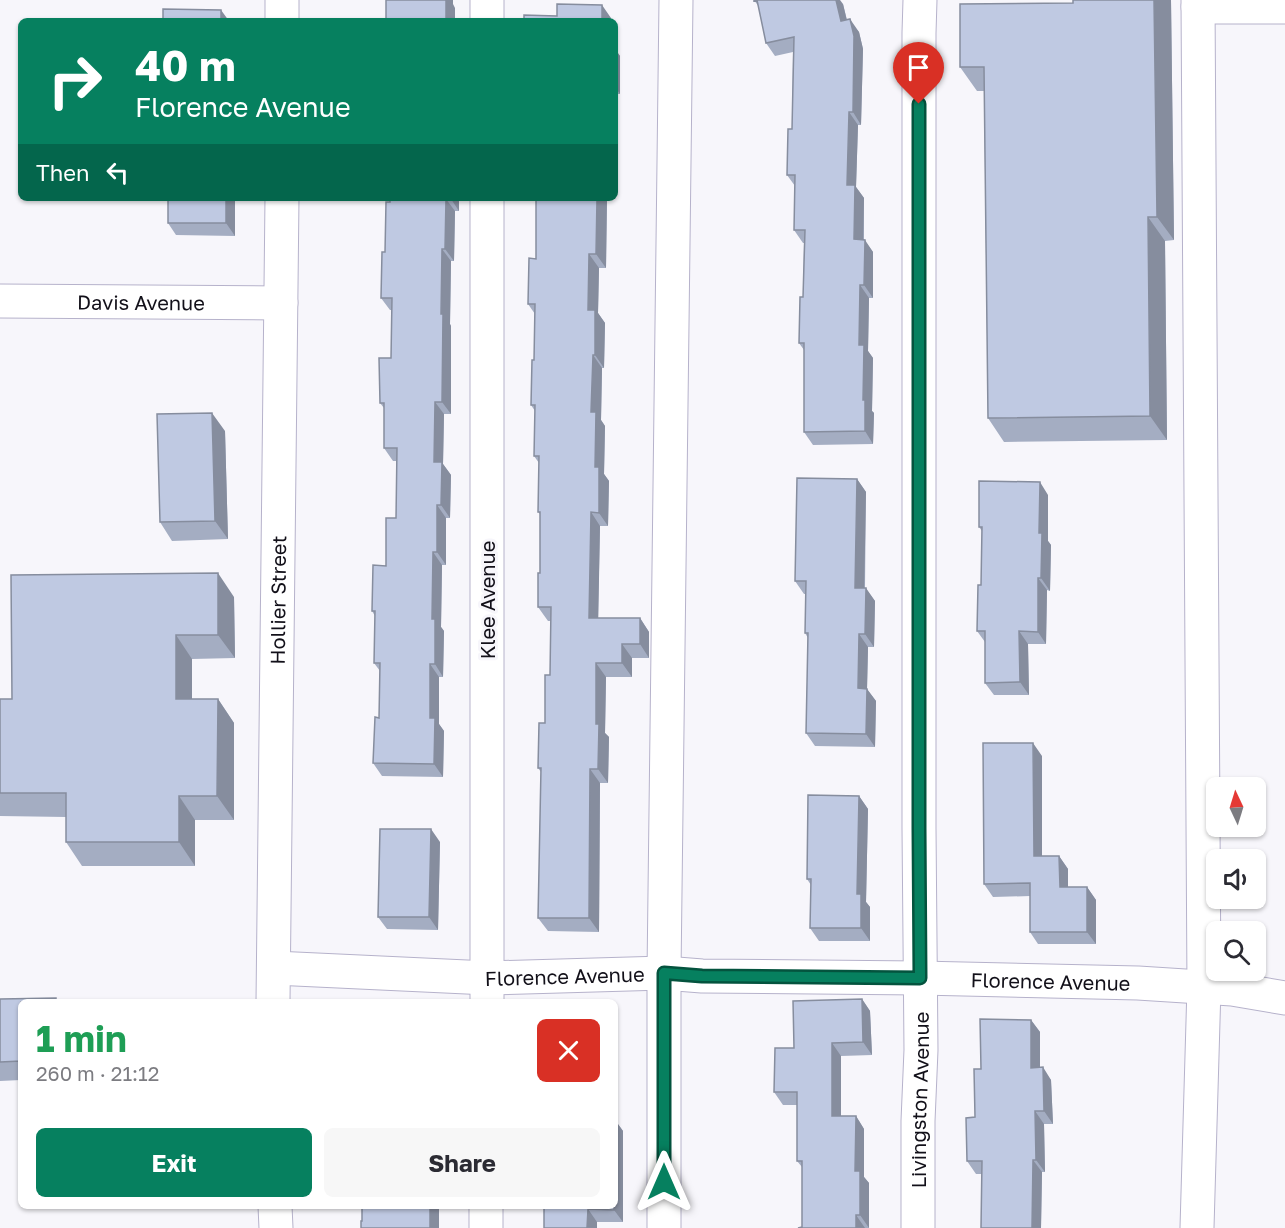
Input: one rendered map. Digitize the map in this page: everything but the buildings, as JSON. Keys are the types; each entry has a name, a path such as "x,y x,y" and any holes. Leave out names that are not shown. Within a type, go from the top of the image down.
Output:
{"street":[{"path":"282,0 282,18"},
{"path":"487,0 487,18"},
{"path":"664,1228 664,973 676,0"},
{"name":"Livingston Avenue","path":"918,1228 918,1121 921,1050 920,0"},
{"path":"1197,1228 1204,987 1198,3 1285,7"},
{"name":"Hollier Street","path":"273,999 282,201"},
{"name":"Klee Avenue","path":"487,990 488,201"},
{"name":"Davis Avenue","path":"0,301 281,303"},
{"name":"Florence Avenue","path":"274,968 487,990 664,973 702,976 1138,983 1232,989 1285,999"},
{"path":"275,1209 276,1228"},
{"path":"486,1209 486,1228"}],"route":[{"path":"664,1182 664,973 702,976 920,978 919,104"}]}
